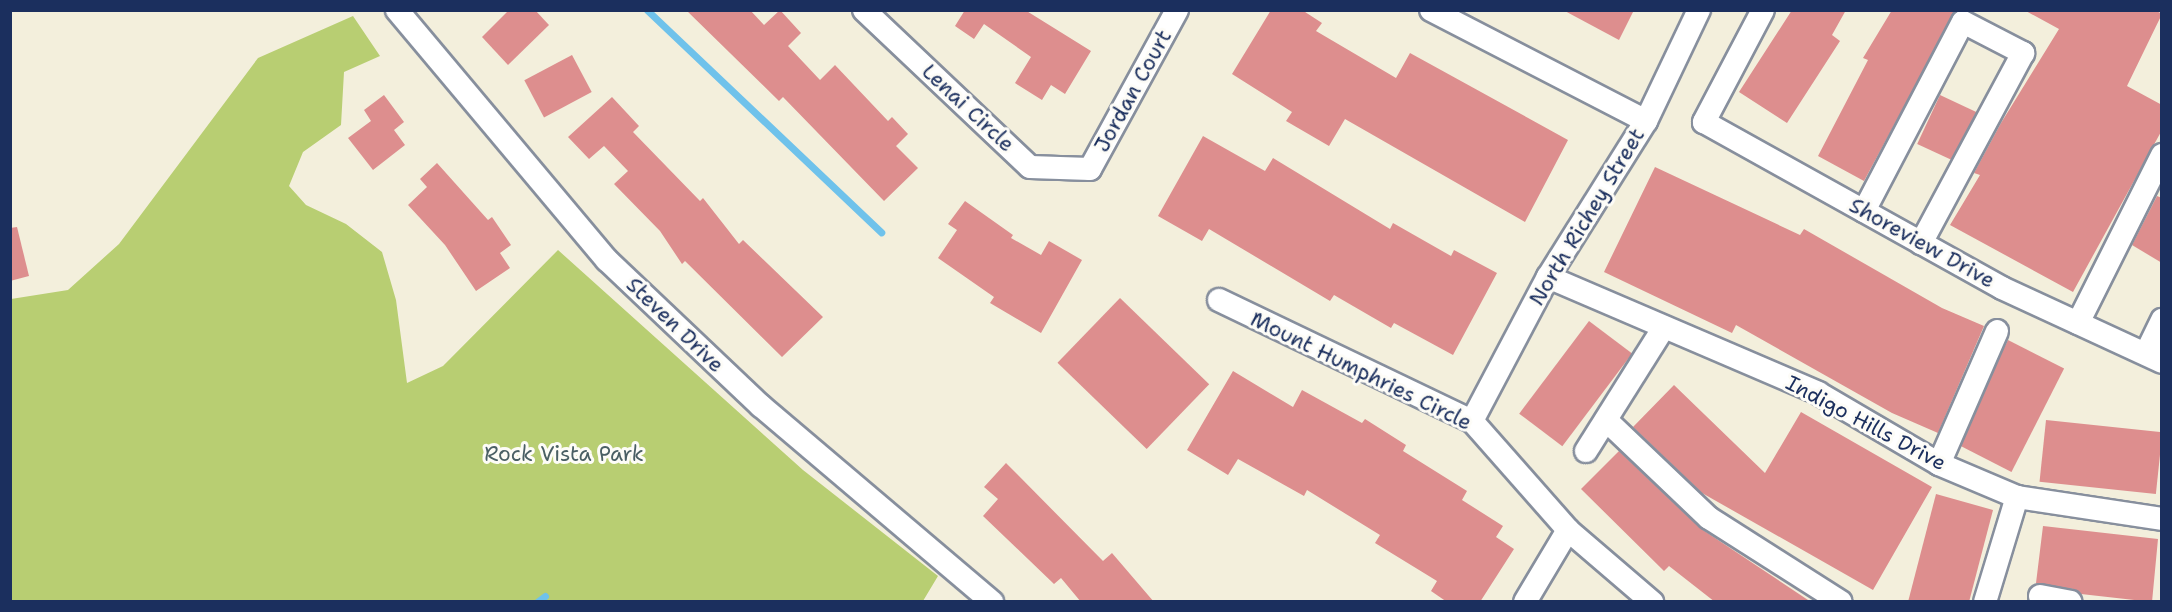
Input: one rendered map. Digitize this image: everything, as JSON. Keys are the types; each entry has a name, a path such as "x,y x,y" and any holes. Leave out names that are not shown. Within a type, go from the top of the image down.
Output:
{"street":[{"name":"Steven Drive","path":"397,10 607,260 761,406 992,602"},
{"name":"Lenai Circle","path":"864,10 1030,167 1088,169"},
{"name":"Jordan Court","path":"1088,169 1177,10"},
{"path":"1431,10 1646,121"},
{"name":"North Richey Street","path":"1472,421 1548,277 1646,121 1699,10"},
{"name":"Shoreview Drive","path":"1763,10 1704,122 2002,288 2154,358"},
{"path":"1864,211 1964,22 2024,53 1922,243"},
{"path":"2078,323 2162,155"},
{"name":"Indigo Hills Drive","path":"1548,277 1818,393 1939,464 2017,497 2162,519"},
{"name":"Mount Humphries Circle","path":"1219,300 1472,421 1568,531 1653,602"},
{"path":"2154,358 2162,320"},
{"path":"1586,451 1664,327"},
{"path":"1939,464 1997,331"},
{"path":"1606,420 1709,518 1841,602"},
{"path":"1985,602 2017,497"},
{"path":"1525,602 1568,531"},
{"path":"2040,596 2070,602"}],"green space":[{"name":"Rock Vista Park","path":"353,16 380,56 344,72 341,125 303,152 289,186 306,205 346,224 382,252 396,300 407,383 443,366 558,250 803,470 938,576 923,601 11,601 11,299 68,290 119,244 258,58"}],"building":[{"path":"509,10 535,10 549,25 508,65 482,37"},
{"path":"686,10 750,10 764,25 780,10 801,33 788,46 820,80 835,65 888,121 892,117 908,134 896,146 918,168 884,201 783,97 779,101"},
{"path":"965,10 1025,10 1091,51 1065,94 1051,85 1042,100 1015,83 1031,57 984,24 974,39 955,26"},
{"path":"1271,10 1302,10 1322,23 1316,31 1396,78 1410,53 1568,140 1525,222 1345,119 1329,146 1286,121 1292,112 1232,74"},
{"path":"1563,10 1634,10 1619,40"},
{"path":"1792,10 1846,10 1832,35 1840,41 1787,123 1739,92"},
{"path":"1892,10 1956,10 1864,181 1818,156 1868,60 1863,58"},
{"path":"2024,10 2155,10 2162,14 2127,86 2162,105 2162,130 2073,292 1950,225 1980,175 1974,173 2001,123 2059,29"},
{"path":"572,55 592,92 544,117 524,80"},
{"path":"384,95 404,122 394,130 405,145 373,170 348,138 371,121 364,110"},
{"path":"1940,95 1976,112 1953,161 1917,144"},
{"path":"612,97 639,126 633,132 700,201 703,198 739,244 743,240 823,317 782,357 685,261 682,264 660,231 614,184 628,171 604,146 589,159 568,137"},
{"path":"1203,136 1265,171 1273,158 1390,229 1393,223 1451,256 1454,250 1497,273 1453,355 1394,323 1391,328 1334,295 1330,301 1209,229 1202,241 1158,216"},
{"path":"437,163 488,220 492,217 511,245 500,253 510,268 476,291 445,245 408,205 427,187 420,179"},
{"path":"1655,167 1800,235 1804,229 1942,308 1984,326 1938,433 1892,413 1736,325 1732,333 1604,272"},
{"path":"2157,196 2162,198 2162,263 2132,245"},
{"path":"965,201 1013,235 1011,238 1041,255 1049,241 1082,260 1041,333 990,303 994,297 938,258 957,230 948,224"},
{"path":"17,227 29,276 10,281 10,228"},
{"path":"1120,298 1209,384 1147,449 1057,363"},
{"path":"1589,321 1632,353 1562,446 1519,414"},
{"path":"2008,340 2064,369 2011,472 1955,443"},
{"path":"1233,371 1293,407 1302,390 1362,423 1365,419 1406,445 1403,451 1467,491 1462,500 1503,526 1496,537 1514,549 1480,602 1447,602 1431,591 1437,581 1375,543 1380,535 1307,490 1304,496 1238,459 1228,475 1187,450"},
{"path":"1674,385 1765,473 1801,412 1932,487 1873,590 1702,493 1633,427"},
{"path":"2046,420 2162,432 2156,494 2040,482"},
{"path":"1619,451 1700,528 1811,602 1715,602 1669,566 1664,571 1581,489"},
{"path":"1006,463 1103,561 1112,553 1154,602 1081,602 1061,578 1054,584 983,516 998,499 984,487"},
{"path":"1936,494 1993,510 1969,602 1908,602"},
{"path":"2043,526 2158,539 2152,602 2081,594 2073,589 2036,583"}],"waterway":[{"path":"647,10 881,232"},
{"path":"537,602 545,596"}]}
